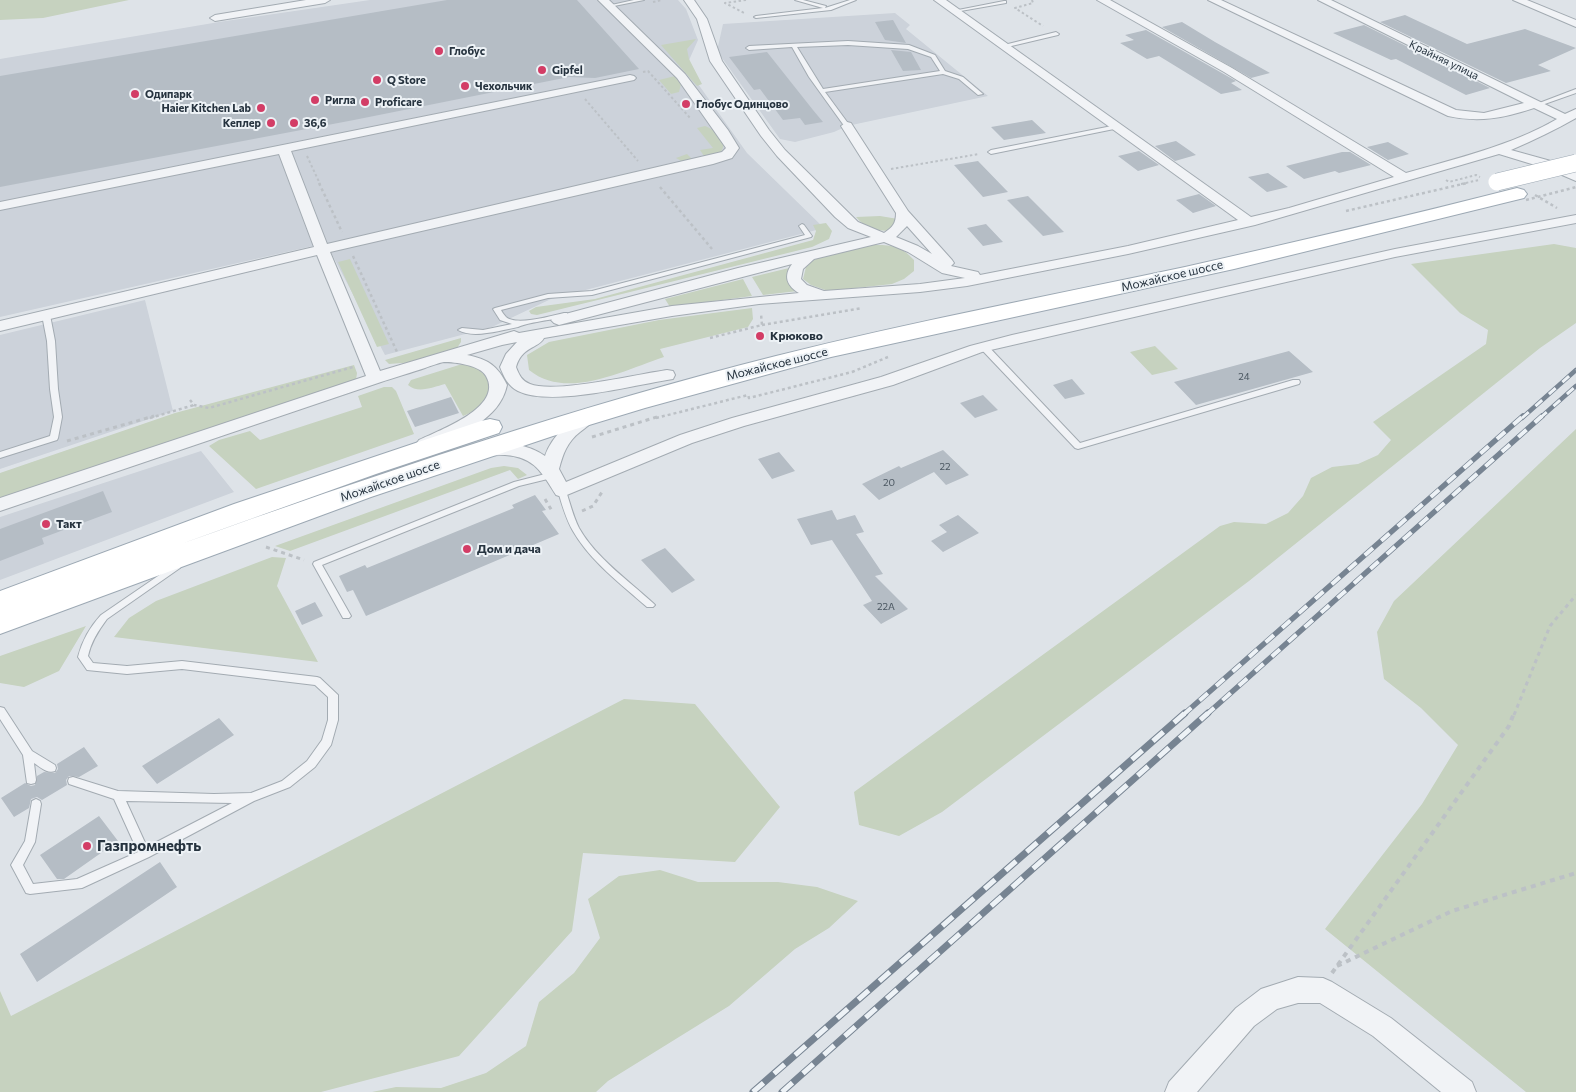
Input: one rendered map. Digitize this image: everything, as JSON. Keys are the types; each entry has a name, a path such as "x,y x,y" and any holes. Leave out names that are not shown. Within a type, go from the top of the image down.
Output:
{"main road":[{"name":"Можайское шоссе","path":"0,603 222,518 407,453 667,375 881,321 1218,248 1490,180 1573,173"},
{"name":"Можайское шоссе","path":"0,623 208,545 416,471 481,450 588,428 722,378 827,351 1522,197 1573,173"}],"street":[{"path":"214,18 325,0"},
{"path":"687,0 702,19 716,61 765,133 781,153 840,214 853,225 913,249 936,265 957,273 976,275 1005,274"},
{"path":"939,0 1250,222"},
{"path":"1102,0 1228,70 1405,178"},
{"path":"1212,0 1452,113 1486,118 1535,104"},
{"name":"Крайняя улица","path":"1323,0 1535,104 1571,116"},
{"path":"1518,0 1576,24"},
{"path":"0,326 727,155 734,148 681,76 655,48 606,3"},
{"path":"0,206 630,78"},
{"path":"503,340 562,329 759,300 884,291 958,283 1128,250 1250,222 1499,150 1542,144 1571,116"},
{"path":"847,126 903,213 957,273"},
{"path":"1542,144 1573,173"},
{"path":"284,149 371,371"},
{"path":"1499,150 1573,173"},
{"path":"437,360 594,309 811,254 885,238 901,228 904,220 903,213"},
{"path":"828,250 845,241 848,234 848,227 840,214"},
{"path":"481,450 505,449 527,452 552,473 562,491 686,439 738,422 887,381 984,347 1395,253 1576,219"},
{"path":"884,291 920,273 922,262 913,249"},
{"path":"811,254 798,263 793,270 793,276 802,288 809,292 825,295"},
{"path":"562,329 529,341 514,353 508,367 513,380 529,390 552,393 667,375"},
{"path":"0,506 371,371 437,360 464,359 485,366 493,372 498,380 497,396 483,412 407,453"},
{"path":"552,473 557,446 571,430 588,428"},
{"path":"1179,1092 1245,1017 1270,998 1298,990 1324,991 1382,1027 1462,1092"}],"lane":[{"path":"606,3 642,0"},
{"path":"797,0 831,9"},
{"path":"756,17 831,9 854,0"},
{"path":"955,11 1004,2"},
{"path":"1003,46 1056,34"},
{"path":"749,48 848,43 909,47 933,56 943,72"},
{"path":"794,47 804,67 847,126"},
{"path":"823,91 943,72 961,78 980,94"},
{"path":"1535,104 1576,91"},
{"path":"992,152 1117,127"},
{"path":"533,321 512,322 504,320 496,310 548,296 592,293 809,236 802,226"},
{"path":"462,330 483,332 594,309"},
{"path":"0,455 54,438 58,417 51,341 46,315"},
{"path":"984,347 1078,446 1296,382"},
{"path":"346,616 317,564 518,484 552,473"},
{"path":"562,491 577,531 603,562 650,605"},
{"path":"73,781 118,796 214,799 252,798 286,784 311,764 327,742 333,720 333,695 317,681 182,665 127,670 90,667 83,657 86,645 104,617 208,545"},
{"path":"0,711 28,754 51,768"},
{"path":"28,754 30,780"},
{"path":"118,796 145,854"},
{"path":"36,804 30,842 17,865 30,890 78,884 145,854 256,796"}],"path":[{"path":"746,0 725,3 745,14 756,17"},
{"path":"1032,0 1033,3 1015,8 1056,34"},
{"path":"65,442 194,405 210,408 371,371 399,354 304,148"},
{"path":"877,172 992,152"},
{"path":"1340,212 1490,180"},
{"path":"1522,197 1576,187"},
{"path":"588,428 661,416 748,396 750,398"},
{"path":"190,400 194,405"},
{"path":"533,480 557,520 593,506 607,486"},
{"path":"266,547 317,564"},
{"path":"1324,991 1335,967 1509,726 1550,626 1576,596"},
{"path":"1335,967 1452,911 1576,873"}],"shaded area":[{"path":"370,0 678,0 686,9 698,40 686,67 747,153 824,228 551,299 492,327 385,355 326,243 0,317 0,59 219,22"},
{"path":"895,13 910,25 906,29 988,96 847,126 834,132 795,142 780,139 717,51 723,24"},
{"path":"145,300 173,411 0,469 0,335"},
{"path":"201,451 234,492 0,580 0,517"}],"green space":[{"path":"0,0 129,0 43,18 0,20"},
{"path":"696,39 687,49 689,59 702,84 697,86 661,45"},
{"path":"675,76 681,84 679,92 671,94 659,80"},
{"path":"705,126 713,130 720,137 723,149 720,153 683,162 676,158 687,154 692,159 704,156 700,150 713,148 697,128"},
{"path":"880,216 898,219 890,231 885,231 867,226 856,217"},
{"path":"826,223 832,231 829,239 812,247 537,315 531,314 529,311 536,307 595,299 813,240 816,231 813,225"},
{"path":"1554,244 1576,248 1576,323 1540,348 1249,581 942,812 899,836 859,825 854,792 1220,526 1234,522 1266,524 1288,513 1303,496 1311,478 1332,467 1358,464 1378,455 1391,440 1373,422 1486,344 1488,330 1460,313 1411,264"},
{"path":"866,245 886,245 903,250 914,260 914,271 904,279 892,284 828,291 811,285 803,279 807,263 821,257"},
{"path":"350,259 389,344 377,347 338,262"},
{"path":"789,268 798,291 763,295 752,277"},
{"path":"743,279 752,296 670,307 665,299"},
{"path":"752,308 753,319 748,327 660,349 664,357 614,375 578,383 560,383 544,379 529,370 527,355 549,342 659,320"},
{"path":"461,338 457,348 415,362 389,364 385,360"},
{"path":"1155,346 1178,369 1152,375 1130,352"},
{"path":"476,364 491,378 490,385 486,397 480,406 463,416 445,384 421,389 412,388 408,385 411,380 459,365"},
{"path":"354,365 357,373 356,380 0,502 0,473 175,413"},
{"path":"384,387 392,387 396,391 414,434 256,489 209,446 219,440 250,431 260,440 362,407 358,396"},
{"path":"1576,429 1576,1092 1526,1092 1325,929 1422,804 1458,745 1421,708 1384,679 1377,632 1394,601"},
{"path":"504,466 518,468 527,475 518,479 510,470 290,551 275,546 491,468"},
{"path":"272,557 286,558 277,586 318,662 114,637 129,618 156,601"},
{"path":"86,626 59,671 24,687 0,683 0,656"},
{"path":"624,699 695,704 780,807 735,862 583,853 572,931 459,1056 321,1092 0,1092 0,991 11,1016"},
{"path":"660,870 698,882 778,882 817,887 858,901 829,928 795,949 729,1006 608,1081 596,1092 372,1092 396,1087 441,1088 486,1073 526,1046 539,1002 574,973 600,938 588,899 619,876"}],"building":[{"path":"447,0 577,0 639,69 595,78 569,77 0,187 0,76"},
{"path":"1405,15 1467,44 1525,29 1576,48 1538,65 1551,71 1506,83 1380,22"},
{"path":"893,20 906,43 885,40 875,22"},
{"path":"1182,22 1270,73 1251,78 1162,27"},
{"path":"1364,25 1490,88 1466,95 1396,59 1391,60 1333,33"},
{"path":"1146,30 1236,81 1231,83 1242,90 1221,94 1159,56 1147,59 1120,43 1134,40 1125,35"},
{"path":"891,50 911,52 921,70 903,71"},
{"path":"767,52 823,122 805,125 800,118 783,120 760,89 754,90 729,57"},
{"path":"1032,120 1046,133 1004,140 991,127"},
{"path":"1176,141 1196,155 1175,161 1155,146"},
{"path":"1388,142 1409,154 1388,160 1367,147"},
{"path":"1139,151 1159,165 1138,171 1118,156"},
{"path":"1342,152 1350,152 1371,165 1304,179 1286,166"},
{"path":"978,161 1008,192 983,197 954,165"},
{"path":"1268,173 1288,187 1267,192 1248,177"},
{"path":"1199,194 1216,206 1193,213 1176,200"},
{"path":"1028,196 1064,232 1043,236 1007,200"},
{"path":"986,224 1003,242 983,246 967,228"},
{"path":"1289,351 1313,372 1196,405 1174,382"},
{"path":"1072,379 1085,394 1065,399 1053,385"},
{"path":"983,395 998,410 975,418 960,403"},
{"path":"451,397 459,413 415,427 407,411"},
{"path":"943,450 969,475 946,485 934,472 879,500 862,484 899,466 901,468"},
{"path":"779,452 795,471 772,479 758,459"},
{"name":"Такт","path":"103,491 112,512 42,538 44,544 0,561 0,529"},
{"name":"Дом и дача","path":"535,495 546,510 542,511 559,534 366,616 353,590 347,592 339,576 365,565 367,568 514,508 512,505"},
{"path":"832,510 837,520 855,515 864,532 856,534 883,574 875,576 908,609 881,624 863,605 872,601 832,540 811,545 797,519"},
{"path":"958,515 979,533 943,552 931,541 947,532 939,525"},
{"path":"665,548 695,580 672,593 641,560"},
{"path":"315,602 323,616 302,625 295,611"},
{"path":"219,718 234,735 157,784 142,766"},
{"path":"84,747 98,766 79,777 69,776 66,780 67,785 42,800 37,797 31,799 29,808 14,817 1,798 25,783 31,786 35,785 37,776 44,772 55,773 58,769 57,764"},
{"path":"99,816 118,841 64,879 57,879 40,855"},
{"path":"160,862 177,887 37,982 20,954"}],"railway":[{"path":"1522,418 1576,370"},
{"path":"1540,418 1576,386"},
{"path":"1183,715 1523,416"},
{"path":"1206,715 1542,416"},
{"path":"753,1092 1185,713"},
{"path":"782,1092 1208,713"}],"place":[{"name":"Глобус","path":"439,51"},
{"name":"Gipfel","path":"542,70"},
{"name":"Q Store","path":"377,80"},
{"name":"Чехольчик","path":"465,86"},
{"name":"Одипарк","path":"135,94"},
{"name":"Ригла","path":"315,100"},
{"name":"Proficare","path":"365,102"},
{"name":"Глобус Одинцово","path":"686,104"},
{"name":"Haier Kitchen Lab","path":"261,108"},
{"name":"Кеплер","path":"271,123"},
{"name":"36,6","path":"294,123"},
{"name":"Крюково","path":"760,336"},
{"name":"Такт","path":"46,524"},
{"name":"Дом и дача","path":"467,549"},
{"name":"Газпромнефть","path":"87,846"}]}
